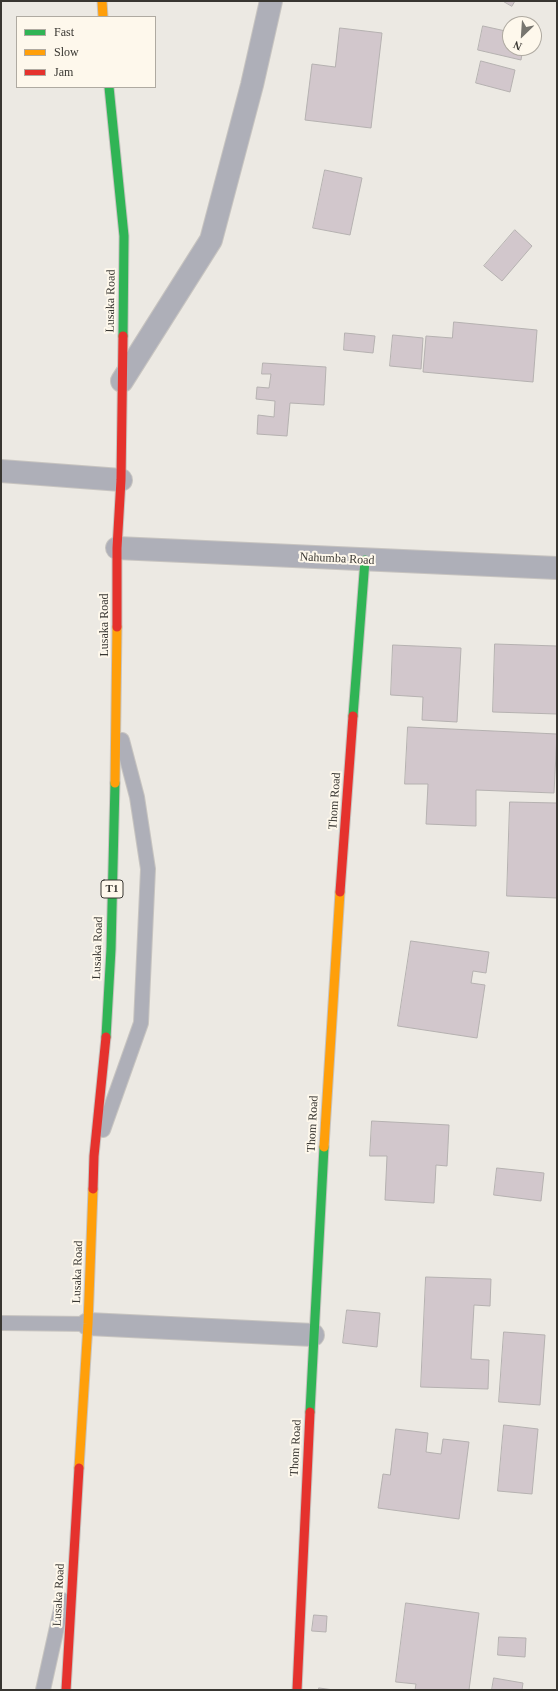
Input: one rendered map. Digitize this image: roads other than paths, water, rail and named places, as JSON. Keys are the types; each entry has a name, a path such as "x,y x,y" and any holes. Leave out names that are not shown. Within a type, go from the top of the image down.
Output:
{"main road":[{"path":"102,1 103,16"},
{"name":"Lusaka Road","path":"66,1690 72,1555 88,1324 94,1156 106,1036 111,949 117,718 117,548 121,480 124,236 109,88"},
{"name":"Thom Road","path":"296,1690 313,1335 335,961 365,560"}],"street":[{"path":"122,381 211,240 252,85 271,1"},
{"path":"1,471 121,480"},
{"name":"Nahumba Road","path":"117,548 557,568"},
{"path":"88,1324 313,1335"}],"lane":[{"path":"94,1156 141,1023 148,869 137,797 117,718"},
{"path":"1,1323 88,1324"},
{"path":"43,1690 72,1555"}]}
